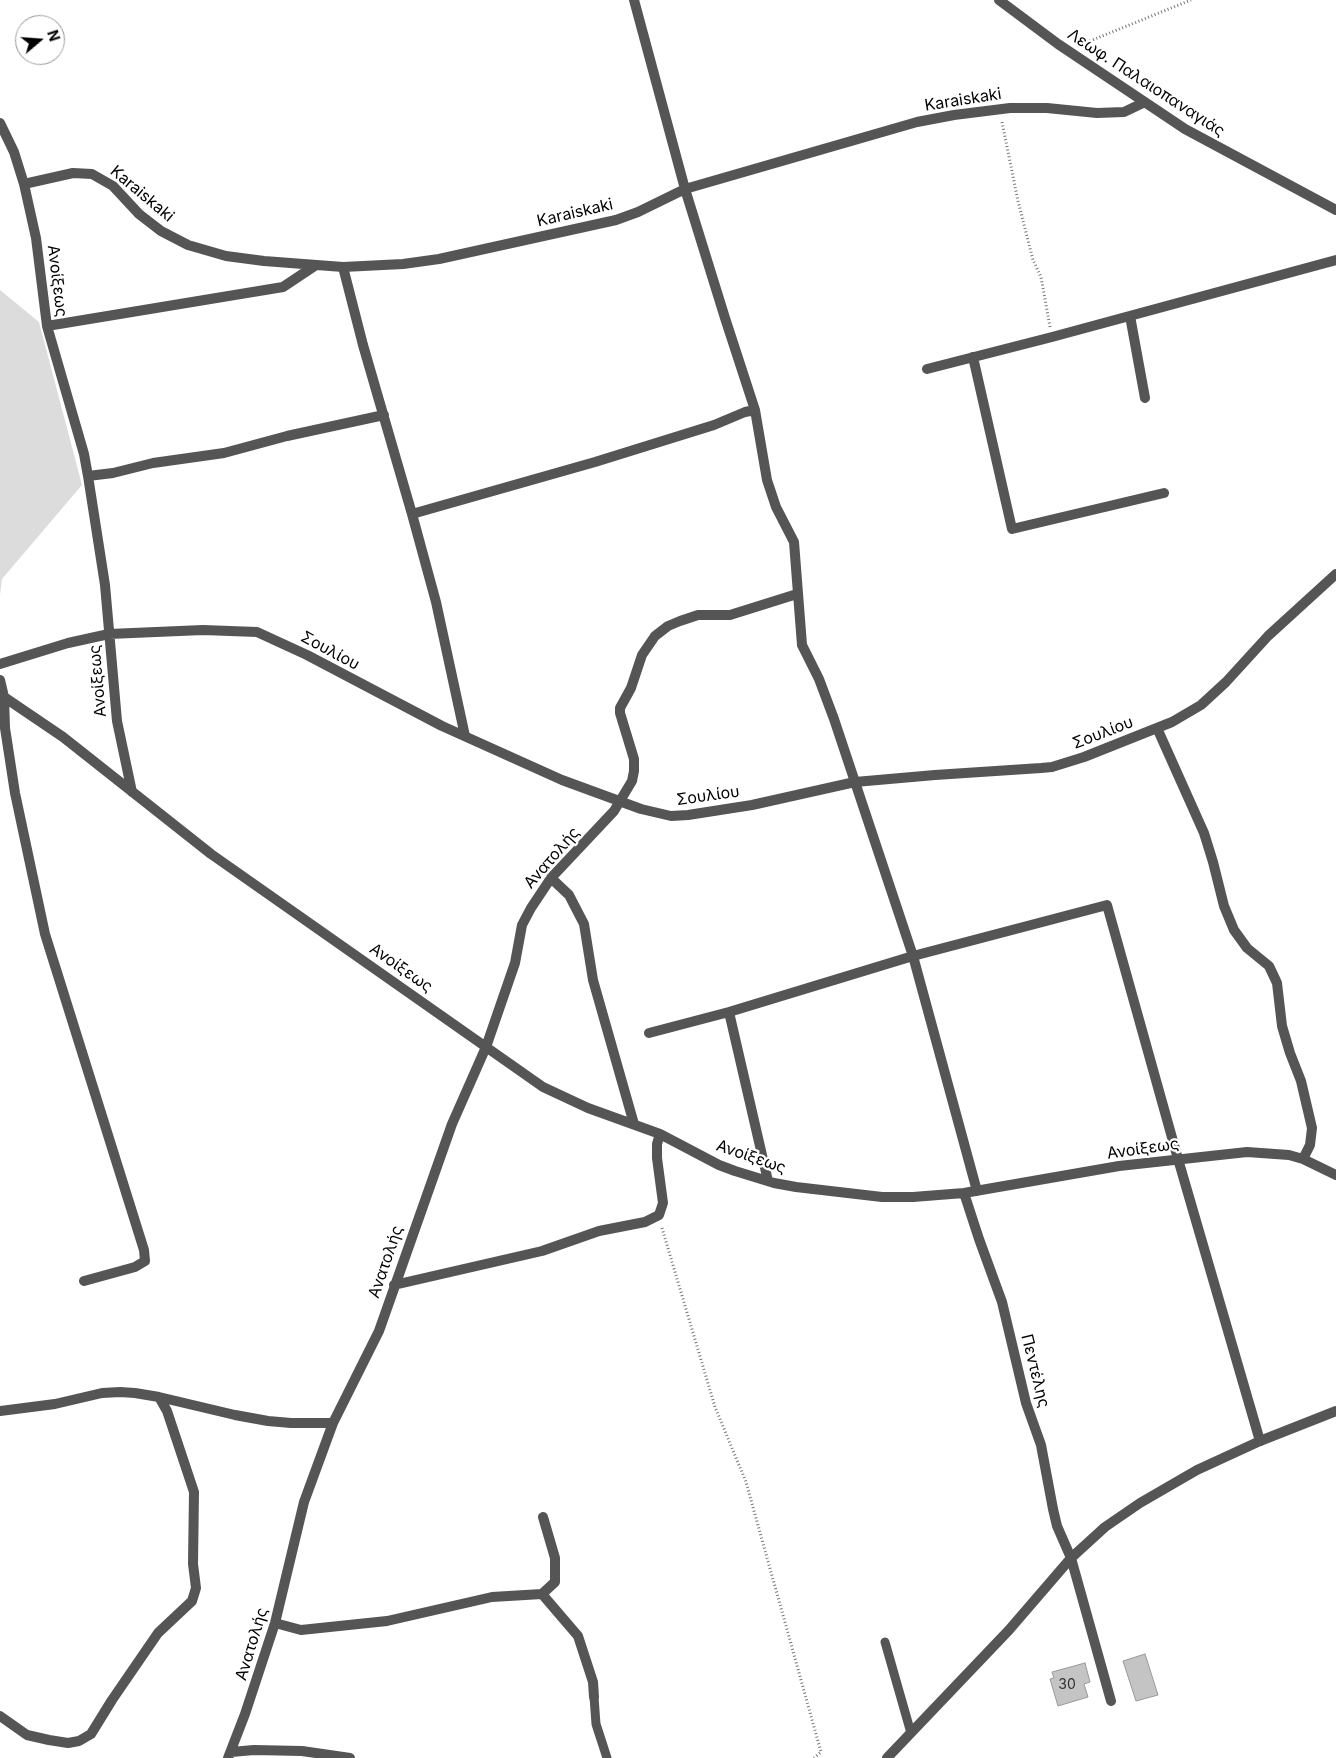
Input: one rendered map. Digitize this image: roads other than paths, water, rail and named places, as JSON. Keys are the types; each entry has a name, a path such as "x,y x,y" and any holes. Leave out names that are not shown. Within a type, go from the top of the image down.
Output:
{"street":[{"path":"634,0 685,188 724,318 755,410 767,480 776,507 794,542 802,645 822,687 913,956 977,1191"},
{"name":"Λεωφ. Παλαιοπαναγιάς","path":"999,0 1143,103 1211,145 1286,182 1336,210"},
{"name":"Karaiskaki","path":"24,184 73,173 92,174 113,186 140,214 161,231 188,245 214,253 244,259 343,267 403,264 439,260 592,226 624,217 685,188 917,122 999,109 1046,108 1108,113 1128,111 1143,103"},
{"name":"Ανοίξεως","path":"0,123 14,152 24,184 36,238 48,326 84,454 105,585 117,721 132,792 211,854 543,1088 588,1108 660,1134 719,1165 768,1181 796,1187 882,1197 913,1198 977,1191 1119,1166 1225,1154 1265,1152 1303,1159 1336,1175"},
{"path":"927,368 1052,337 1336,260"},
{"path":"48,326 283,287 316,265"},
{"path":"343,267 363,345 436,602 466,736"},
{"path":"1130,316 1145,398"},
{"path":"973,357 1012,529 1164,493"},
{"path":"412,514 595,462 714,425 745,412 755,410"},
{"path":"88,476 113,473 153,463 224,453 287,436 384,415"},
{"name":"Σουλίου","path":"0,664 68,642 109,634 203,630 257,632 307,655 466,736 562,780 620,803 654,813 671,816 688,815 752,805 855,782 1000,772 1052,766 1084,757 1157,728 1185,715 1207,700 1268,636 1336,574"},
{"name":"Ανατολής","path":"229,1755 245,1714 275,1624 304,1502 333,1424 379,1330 452,1124 486,1048 516,963 522,925 551,878 601,826 620,803 632,781 634,771 632,749 620,708 631,688 642,655 650,642 668,626 688,618 698,615 730,615 797,594"},
{"path":"0,680 4,697 5,728 15,793 45,934 144,1250 145,1262 135,1267 84,1281"},
{"path":"4,697 63,738 132,792"},
{"path":"1157,728 1206,840 1224,906 1231,924 1243,944 1269,966 1277,983 1282,1026 1301,1081 1312,1128 1310,1145 1303,1159"},
{"path":"551,878 569,895 584,924 593,980 634,1124"},
{"path":"649,1033 728,1012 913,956 1108,905 1178,1159 1260,1440"},
{"path":"728,1012 768,1181"},
{"path":"394,1286 542,1250 599,1231 645,1222 659,1215 663,1203 657,1158 657,1144 660,1134"},
{"name":"Πεντέλης","path":"964,1193 1002,1302 1026,1403 1041,1445 1053,1509 1071,1558 1111,1701"},
{"path":"0,1411 55,1404 102,1393 135,1393 268,1421 333,1424"},
{"path":"0,1716 27,1736 68,1743 79,1741 91,1734 158,1633 192,1601 196,1588 193,1564 194,1492 167,1411 159,1397"},
{"path":"887,1758 1009,1630 1071,1558 1105,1527 1140,1503 1196,1470 1260,1440 1336,1411"},
{"path":"275,1624 301,1630 387,1621 492,1597 542,1594 555,1582 555,1558 543,1517"},
{"path":"542,1594 578,1636 593,1682 594,1697"},
{"path":"229,1755 254,1750 302,1751 350,1758"}],"lane":[{"path":"885,1642 911,1734"},
{"path":"594,1697 596,1724 608,1758"}]}
